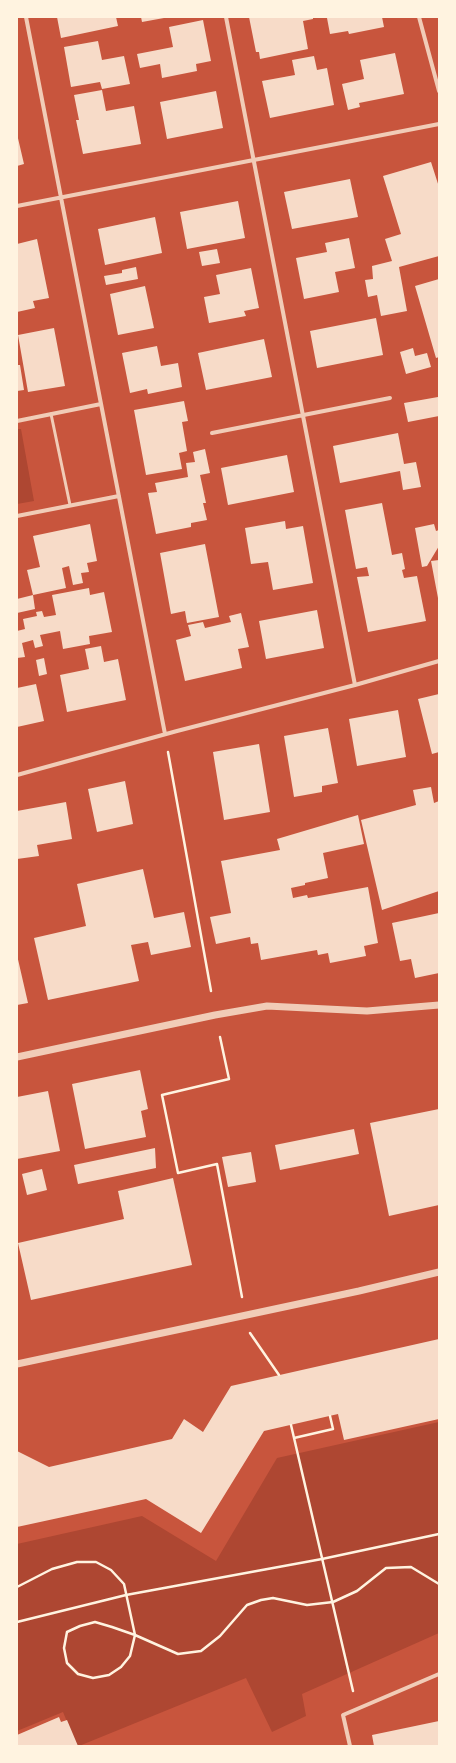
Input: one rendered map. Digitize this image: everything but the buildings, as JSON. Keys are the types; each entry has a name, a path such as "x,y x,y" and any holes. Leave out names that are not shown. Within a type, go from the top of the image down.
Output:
{"street":[{"path":"26,17 165,734"},
{"path":"226,17 356,685"},
{"path":"419,17 439,91"},
{"path":"17,206 439,124"},
{"path":"212,433 390,398"},
{"path":"17,421 101,404"},
{"path":"17,516 119,496"},
{"path":"17,775 165,734 356,685 439,661"},
{"path":"17,1057 215,1015 267,1006 367,1011 439,1005"},
{"path":"17,1364 359,1292 439,1272"},
{"path":"350,1746 343,1715 439,1674"}],"lane":[{"path":"51,414 70,505"}],"path":[{"path":"165,734 211,991"},
{"path":"220,1038 229,1079 162,1095 178,1173 217,1164 249,1332 279,1375"},
{"path":"294,1438 333,1429 330,1416"},
{"path":"291,1425 357,1708"},
{"path":"17,1622 126,1595 322,1559 439,1534"},
{"path":"17,1587 52,1569 77,1562 96,1562 111,1570 124,1584 135,1635 130,1656 121,1667 109,1675 93,1678 78,1674 67,1663 64,1648 68,1632 80,1626 95,1622 135,1635 178,1654 201,1651 220,1636 247,1605 273,1598 307,1605 333,1602 357,1591 386,1568 411,1567 439,1584"}],"shaded area":[{"path":"17,429 21,429 34,501 17,504"},
{"path":"439,1422 439,1633 302,1694 306,1716 272,1732 246,1678 79,1746 77,1746 63,1712 17,1731 17,1544 142,1516 216,1561 277,1458"}]}
